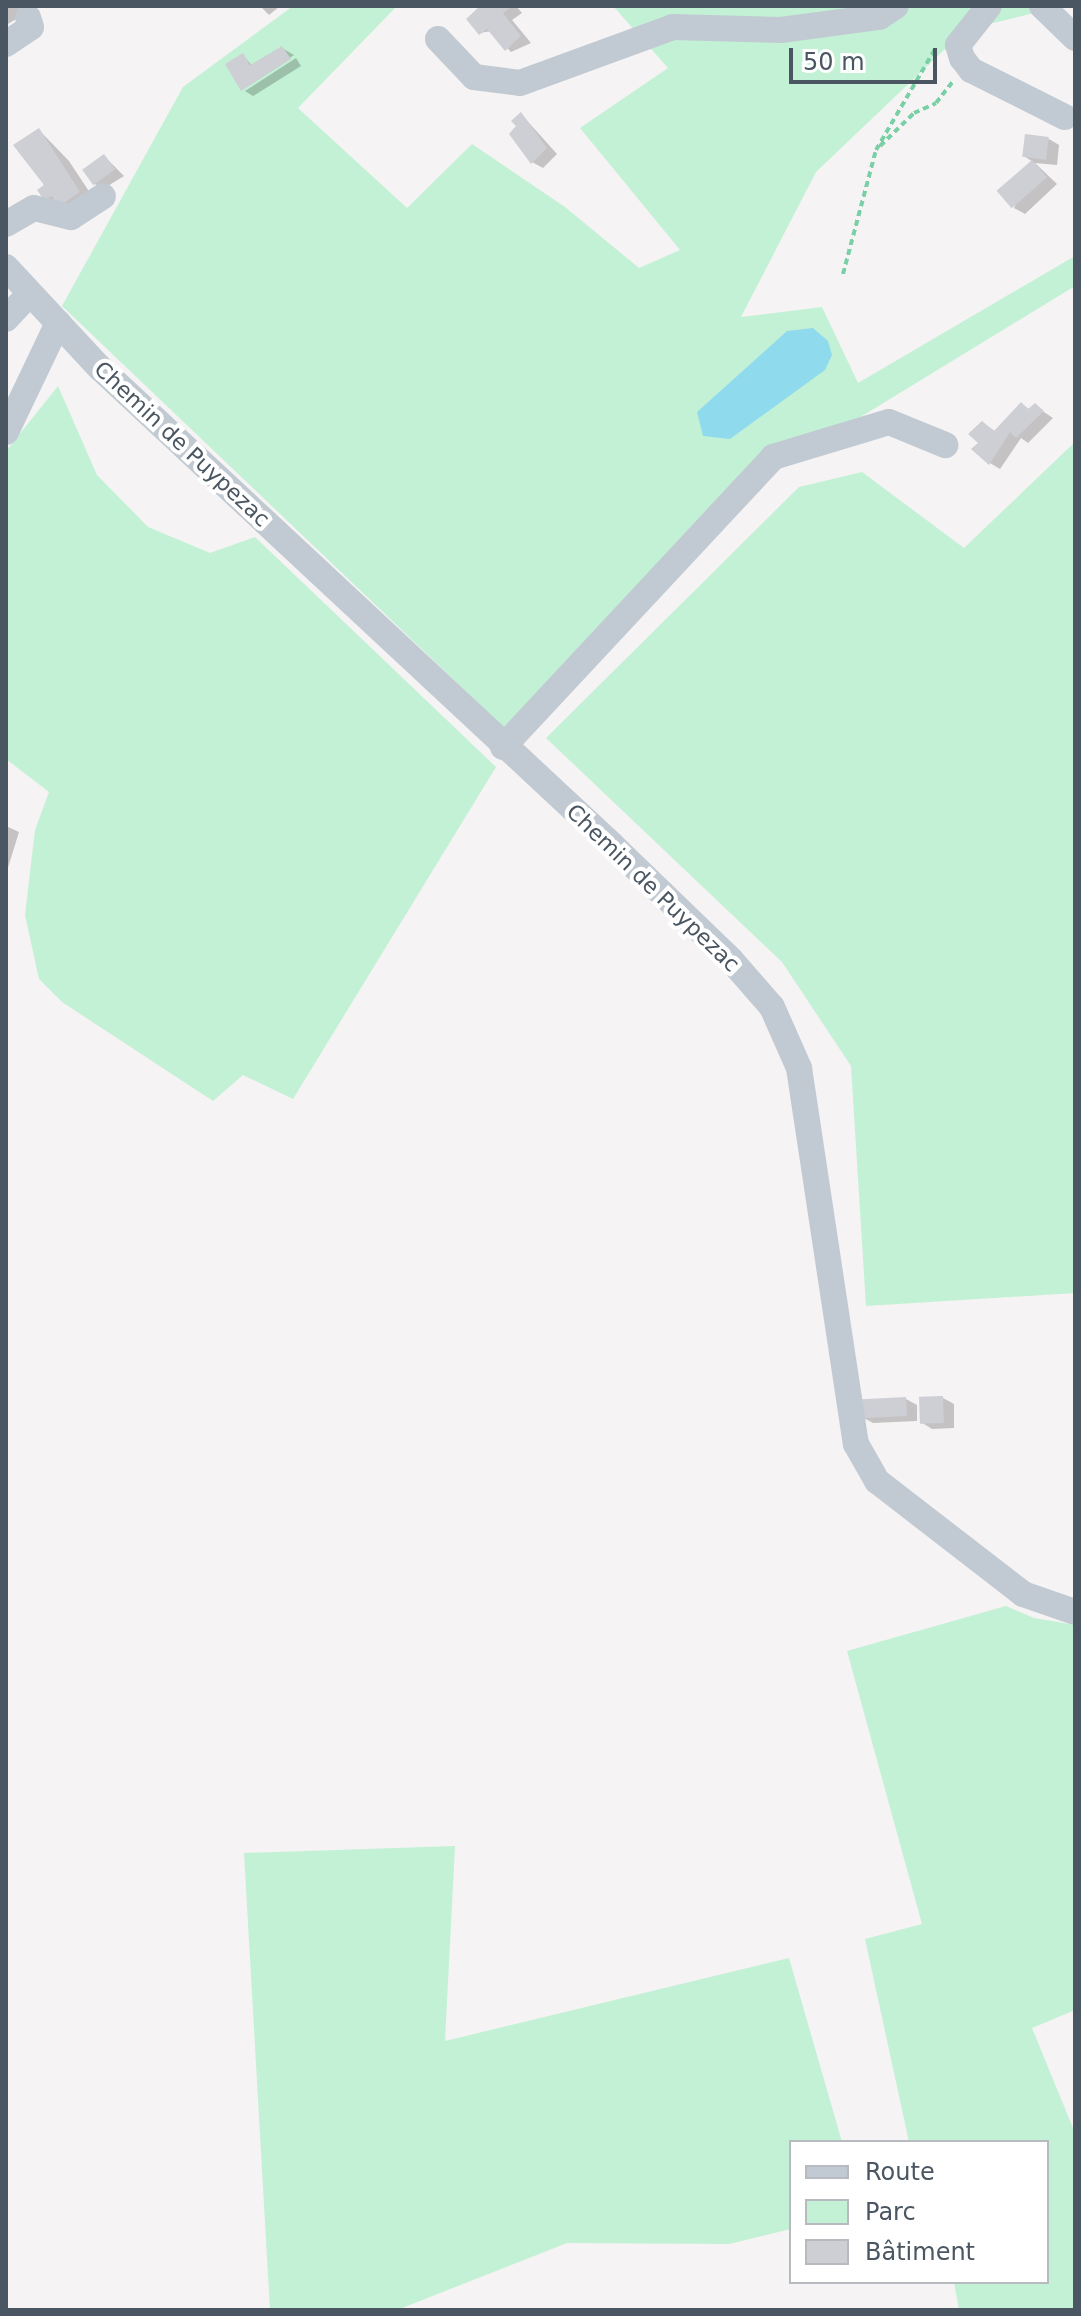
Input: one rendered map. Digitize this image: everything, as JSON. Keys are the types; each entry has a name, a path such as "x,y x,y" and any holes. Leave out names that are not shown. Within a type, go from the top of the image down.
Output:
{"street":[{"path":"438,39 474,77 520,83 673,27 781,30 879,17 896,6"},
{"path":"989,6 958,45 962,58 971,70 1065,117"},
{"path":"1042,6 1075,38"},
{"path":"6,44 31,27 28,17"},
{"path":"6,224 34,208 71,217 103,196"},
{"name":"Chemin de Puypezac","path":"6,267 28,295 100,368 731,960 772,1007 799,1068 856,1444 877,1481 1023,1594 1075,1612"},
{"path":"6,319 28,295"},
{"path":"6,432 58,323"},
{"path":"503,747 773,457 889,422 945,445"}],"path":[{"path":"843,274 876,150 942,36"},
{"path":"876,150 914,113 936,103 951,85 962,58"}],"green space":[{"path":"293,6 397,6 298,108 407,208 472,144 565,207 639,268 680,250 580,128 668,68 613,6 1062,6 965,30 816,172 741,317 822,307 858,383 1075,256 1075,286 777,468 514,737 62,306 183,87"},
{"path":"58,386 97,475 148,527 210,553 255,537 496,767 293,1099 243,1075 213,1101 62,1002 39,979 25,915 35,830 49,792 6,759 6,451"},
{"path":"1075,442 1075,1293 866,1306 851,1066 782,962 546,738 799,487 862,472 964,548"},
{"path":"1006,1606 1034,1618 1075,1625 1075,2010 1032,2028 1075,2133 1075,2310 959,2310 954,2284 1049,2284 1049,2140 909,2140 865,1939 922,1924 847,1651"},
{"path":"455,1846 445,2041 789,1958 841,2140 789,2140 789,2229 729,2244 567,2243 397,2310 270,2310 244,1853"}],"water":[{"path":"813,328 828,341 832,355 825,370 730,439 703,436 697,412 787,331"}],"building":[{"path":"480,6 513,6 503,13 521,36 505,51 487,29 479,35 466,19"},
{"path":"282,46 291,59 241,91 225,64 243,53 250,65"},
{"path":"521,112 547,148 531,164 509,134 516,126 511,121"},
{"path":"39,128 80,192 58,207 52,196 44,200 37,190 44,185 13,145"},
{"path":"1025,134 1049,137 1046,160 1022,157"},
{"path":"104,154 115,169 93,185 82,170"},
{"path":"1032,160 1047,177 1012,208 997,191"},
{"path":"1021,402 1028,409 1035,403 1044,411 1016,438 1010,432 989,465 971,449 978,443 968,434 982,421 994,431"},
{"path":"943,1396 944,1423 920,1424 919,1397"},
{"path":"906,1397 907,1416 858,1419 857,1400"}]}
